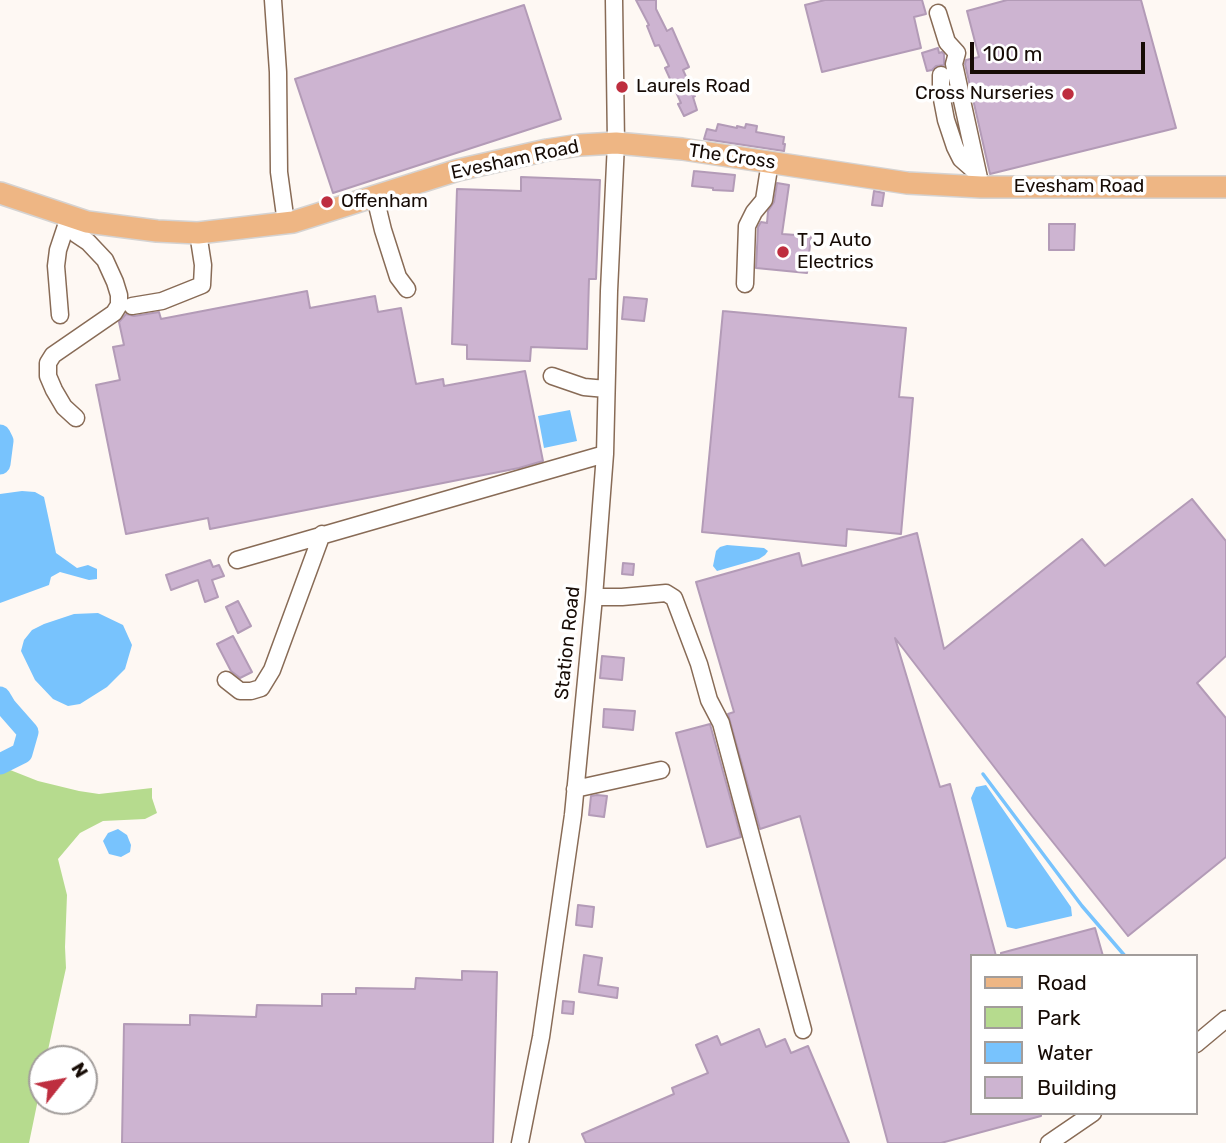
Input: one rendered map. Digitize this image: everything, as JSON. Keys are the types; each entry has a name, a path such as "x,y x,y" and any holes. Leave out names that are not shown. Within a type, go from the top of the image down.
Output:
{"main road":[{"name":"Evesham Road","path":"0,193 78,219 157,231 198,233 293,222 458,170 580,145 616,143"},
{"name":"The Cross","path":"616,143 682,149 848,173"},
{"name":"Evesham Road","path":"848,173 907,183 980,181 1226,187"}],"street":[{"path":"273,0 278,72 279,172 286,223"},
{"path":"614,0 616,143"},
{"path":"938,13 947,42 957,53 954,64 980,181"},
{"path":"941,75 946,120 955,147 961,159 980,181"},
{"name":"Station Road","path":"520,1143 541,1037 571,828 594,597 605,454 616,143"},
{"path":"745,284 747,226 764,200 770,162"},
{"path":"375,197 398,277 407,289"},
{"path":"60,316 56,267 58,250 78,219"},
{"path":"76,418 64,407 54,390 48,376 48,363 54,355 114,313 119,305 116,282 105,260 88,242 75,234 78,219"},
{"path":"132,306 162,301 202,285 204,265 198,233"},
{"path":"552,376 584,387 606,389"},
{"path":"237,561 322,534 605,454"},
{"path":"226,680 240,691 261,688 272,670 322,534"},
{"path":"594,597 666,593 674,598 699,664 709,700 721,723 803,1030"},
{"path":"575,789 661,771"},
{"path":"1198,1042 1226,1019"},
{"path":"1049,1143 1090,1115"}],"green space":[{"path":"0,766 38,781 99,794 152,788 157,813 145,819 103,821 80,833 58,859 67,895 66,968 49,1045 28,1045 28,1115 35,1115 29,1143 0,1143"}],"water":[{"path":"570,410 577,441 544,448 538,416"},
{"path":"35,492 44,497 56,553 77,568 88,565 97,569 97,579 89,580 60,572 51,577 49,585 0,603 0,494"},
{"path":"727,545 764,548 768,551 759,559 717,571 713,566 716,551"},
{"path":"98,613 123,625 132,645 125,669 107,687 80,704 68,706 53,699 35,680 21,651 24,640 32,630 44,624 74,614"},
{"path":"986,785 1071,907 1072,916 1016,929 1007,927 971,798 976,787"},
{"path":"118,829 127,835 131,845 130,852 121,857 109,854 103,841 108,833"}],"building":[{"path":"636,0 656,0 656,9 667,31 672,28 689,67 683,70 695,96 693,97 697,110 684,116 665,68 669,66 659,45 655,46 647,26 649,25"},
{"path":"825,0 922,0 926,14 914,17 921,48 822,72 805,5"},
{"name":"Cross Nurseries","path":"1007,0 1141,0 1176,128 990,174 965,64 966,60 979,57 967,11"},
{"path":"524,5 561,119 333,193 295,79"},
{"path":"938,48 939,53 944,54 944,65 927,71 922,53"},
{"path":"718,124 737,128 745,128 746,124 757,126 756,132 784,137 784,151 704,139 707,129 716,131"},
{"path":"694,171 735,175 733,191 692,186"},
{"path":"521,177 600,180 596,279 589,279 587,349 531,347 530,361 467,359 467,345 452,344 457,189 521,191"},
{"name":"T J Auto Electrics","path":"777,183 789,185 782,234 811,236 807,273 756,268 758,227 761,222 767,223"},
{"path":"874,191 884,193 882,206 872,205"},
{"path":"1049,224 1075,224 1074,250 1049,250"},
{"path":"307,291 310,308 375,296 378,312 401,308 416,384 443,379 444,386 525,371 543,461 210,529 208,518 126,534 96,385 120,380 113,347 124,345 119,322 126,314 134,316 159,312 161,319"},
{"path":"624,297 647,299 644,321 622,319"},
{"path":"723,311 906,328 899,397 913,398 901,534 847,529 846,546 702,532"},
{"path":"1192,499 1226,541 1226,656 1197,683 1226,718 1226,857 1128,936 895,638 940,787 950,784 995,954 970,954 970,1115 1041,1116 941,1143 888,1143 800,816 760,829 728,714 734,712 696,582 799,553 802,566 917,533 944,649 1082,539 1105,566"},
{"path":"210,560 213,567 219,565 224,576 212,580 218,597 205,602 198,580 171,590 166,575"},
{"path":"623,563 634,564 633,575 622,574"},
{"path":"238,601 251,626 238,633 226,607"},
{"path":"233,636 252,672 240,678 231,671 217,644"},
{"path":"602,656 624,658 622,680 600,678"},
{"path":"604,709 635,711 633,730 603,727"},
{"path":"710,724 741,837 707,847 676,733"},
{"path":"591,796 607,796 604,817 589,815"},
{"path":"578,905 594,907 592,927 576,925"},
{"path":"1095,928 1102,954 1001,954"},
{"path":"584,955 602,958 598,985 618,988 617,998 579,992"},
{"path":"462,971 497,972 493,1143 122,1143 124,1024 190,1025 190,1015 256,1017 257,1005 322,1006 322,994 356,994 356,988 415,989 416,978 462,980"},
{"path":"563,1001 574,1002 573,1014 562,1013"},
{"path":"759,1029 766,1047 785,1039 791,1053 808,1046 849,1143 586,1143 582,1134 674,1094 672,1088 708,1073 696,1045 717,1036 721,1045"}],"waterway":[{"path":"0,435 3,441 0,464"},
{"path":"0,697 28,732 22,753 0,764"},
{"path":"983,774 1082,906 1123,954"}],"place":[{"name":"Laurels Road","path":"622,87"},
{"name":"Cross Nurseries","path":"1068,94"},
{"name":"Offenham","path":"327,202"},
{"name":"T J Auto Electrics","path":"783,252"}]}
